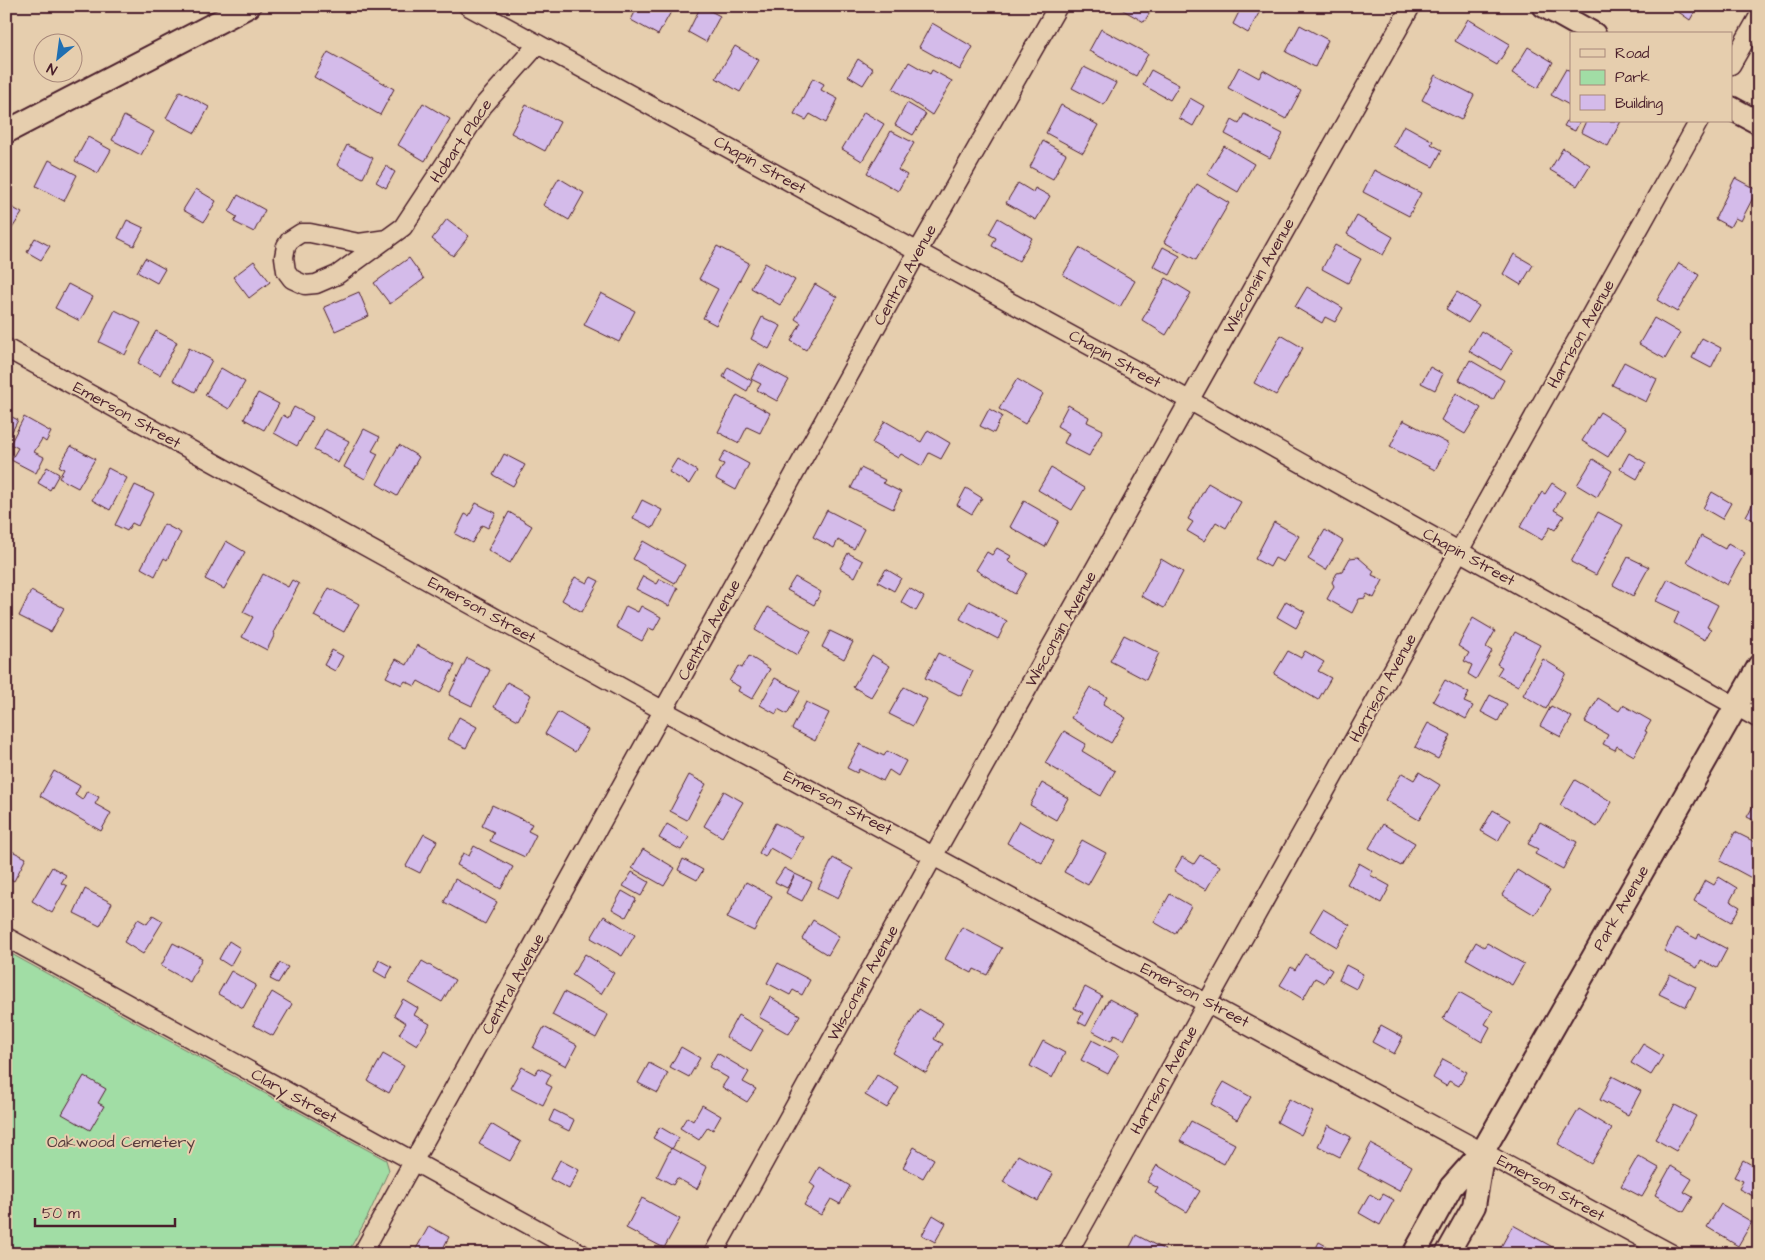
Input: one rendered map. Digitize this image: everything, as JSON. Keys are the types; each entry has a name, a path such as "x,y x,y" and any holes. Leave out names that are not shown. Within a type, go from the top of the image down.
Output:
{"street":[{"path":"6,132 249,6"},
{"name":"Chapin Street","path":"468,6 1190,400 1759,719"},
{"name":"Central Avenue","path":"362,1254 918,251 1058,6"},
{"name":"Wisconsin Avenue","path":"713,1254 934,855 1411,6"},
{"path":"1544,6 1590,32"},
{"path":"1732,63 1759,16"},
{"name":"Hobart Place","path":"387,239 359,242 301,233 290,240 286,246 284,257 286,271 292,279 305,285 316,284 344,270 387,239 403,227 483,106 538,44"},
{"path":"1732,109 1759,123"},
{"name":"Harrison Avenue","path":"1067,1254 1698,122"},
{"name":"Emerson Street","path":"6,348 664,711 1672,1254"},
{"name":"Park Avenue","path":"1414,1254 1451,1187 1483,1151 1759,666"},
{"name":"Clary Street","path":"6,937 582,1254"},
{"name":"Park Avenue","path":"1447,1254 1474,1206 1483,1151"}],"green space":[{"name":"Oakwood Cemetery","path":"6,951 386,1160 389,1170 367,1218 347,1254 6,1254"}],"building":[{"path":"638,6 665,6 672,10 658,35 631,20"},
{"path":"701,6 720,16 706,42 688,32"},
{"path":"1116,6 1154,6 1144,22"},
{"path":"1242,6 1268,6 1264,14 1260,11 1248,33 1233,24"},
{"path":"1670,6 1698,6 1690,20"},
{"path":"1468,19 1510,44 1497,65 1455,41"},
{"path":"932,23 973,47 960,70 919,47"},
{"path":"1300,25 1328,40 1315,67 1286,52"},
{"path":"1101,29 1148,54 1136,76 1089,51"},
{"path":"735,46 759,60 740,92 716,78"},
{"path":"1528,47 1553,62 1538,88 1512,73"},
{"path":"328,52 394,89 380,115 314,77"},
{"path":"858,59 873,69 863,85 848,76"},
{"path":"909,62 930,74 932,70 952,81 932,115 893,89"},
{"path":"1084,67 1116,83 1104,105 1072,88"},
{"path":"1239,67 1259,78 1263,70 1301,91 1286,119 1228,88"},
{"path":"1566,69 1570,71 1570,105 1551,95"},
{"path":"1151,70 1179,85 1170,100 1143,85"},
{"path":"1435,75 1474,95 1461,120 1422,100"},
{"path":"813,78 824,84 821,90 838,99 826,123 810,114 806,120 794,114"},
{"path":"180,91 209,107 195,133 166,118"},
{"path":"1190,98 1204,106 1193,126 1179,118"},
{"path":"423,103 450,119 425,161 398,145"},
{"path":"907,103 926,114 913,135 895,125"},
{"path":"526,105 560,122 545,151 511,133"},
{"path":"1061,105 1098,125 1083,153 1046,133"},
{"path":"864,112 884,124 862,161 842,149"},
{"path":"1244,114 1283,134 1270,158 1225,134 1232,120 1239,124"},
{"path":"124,116 154,132 141,155 112,140"},
{"path":"1570,116 1570,122 1580,122 1575,131 1564,126"},
{"path":"1586,122 1620,122 1608,146 1581,132"},
{"path":"1404,125 1433,141 1431,144 1442,150 1433,167 1393,146"},
{"path":"891,131 914,143 898,170 907,175 898,191 867,173"},
{"path":"88,137 111,150 98,173 75,161"},
{"path":"1043,141 1066,154 1053,179 1030,167"},
{"path":"347,145 373,158 363,178 337,165"},
{"path":"1224,146 1254,164 1238,192 1207,174"},
{"path":"1563,148 1590,165 1577,186 1550,170"},
{"path":"49,160 77,175 64,201 36,186"},
{"path":"386,166 395,172 386,188 376,182"},
{"path":"1374,170 1421,193 1409,216 1363,192"},
{"path":"559,178 584,193 569,220 543,205"},
{"path":"1735,178 1757,190 1741,221 1735,218 1730,227 1715,219"},
{"path":"1018,183 1033,192 1035,188 1050,196 1036,220 1006,203"},
{"path":"1197,184 1229,203 1196,260 1164,242"},
{"path":"196,189 216,201 204,222 183,210"},
{"path":"238,195 265,210 254,232 234,222 237,217 229,212"},
{"path":"6,204 22,213 11,230 6,227"},
{"path":"1357,216 1393,237 1383,255 1347,234"},
{"path":"998,218 1032,238 1019,261 992,246 996,238 989,234"},
{"path":"447,219 469,236 453,256 432,239"},
{"path":"127,220 144,228 134,246 118,238"},
{"path":"35,238 50,246 41,260 27,252"},
{"path":"1335,245 1361,259 1348,283 1322,269"},
{"path":"717,246 749,263 716,325 703,318 718,289 699,279"},
{"path":"1163,247 1180,256 1170,275 1153,266"},
{"path":"1079,248 1135,281 1120,307 1063,275"},
{"path":"1514,254 1533,265 1521,285 1503,274"},
{"path":"145,258 165,269 157,283 137,272"},
{"path":"409,258 424,279 390,304 374,283"},
{"path":"254,261 270,282 249,298 233,277"},
{"path":"765,263 795,280 780,305 751,288"},
{"path":"1679,263 1699,275 1677,312 1657,300"},
{"path":"1166,278 1191,293 1166,335 1142,320"},
{"path":"68,284 93,297 80,321 55,308"},
{"path":"815,284 837,297 806,350 791,341 801,323 795,319"},
{"path":"1307,287 1343,308 1335,322 1325,317 1322,323 1295,307"},
{"path":"359,292 369,316 335,331 324,307"},
{"path":"1457,292 1479,306 1468,323 1446,309"},
{"path":"601,293 635,311 619,342 584,325"},
{"path":"115,310 141,323 125,355 99,342"},
{"path":"762,317 781,326 769,349 751,339"},
{"path":"1654,318 1680,333 1665,359 1639,344"},
{"path":"156,331 177,342 160,375 138,363"},
{"path":"1481,331 1513,350 1501,370 1469,351"},
{"path":"1281,335 1303,348 1276,395 1254,383"},
{"path":"1702,338 1721,348 1711,368 1692,358"},
{"path":"189,348 212,360 195,392 173,380"},
{"path":"1470,360 1504,380 1493,400 1459,380"},
{"path":"1624,362 1657,379 1646,402 1612,385"},
{"path":"759,364 789,380 777,401 757,390 761,384 751,379"},
{"path":"728,367 752,381 747,391 723,377"},
{"path":"1430,367 1443,374 1435,390 1421,383"},
{"path":"221,368 245,382 229,409 205,395"},
{"path":"1017,379 1043,394 1025,424 999,409"},
{"path":"258,393 279,404 264,430 244,419"},
{"path":"1456,393 1481,408 1465,434 1441,420"},
{"path":"737,395 770,413 760,433 747,427 739,443 718,432"},
{"path":"1068,405 1089,417 1087,422 1103,430 1089,456 1064,443 1069,433 1057,426"},
{"path":"294,407 313,417 297,446 274,433 283,415 288,418"},
{"path":"989,409 1002,416 994,433 980,426"},
{"path":"1600,412 1626,428 1608,457 1582,441"},
{"path":"6,414 18,420 6,443"},
{"path":"24,417 51,432 46,442 42,439 34,452 44,457 36,473 11,460 18,448 10,444"},
{"path":"1403,420 1449,444 1435,470 1390,447"},
{"path":"885,421 921,442 928,430 950,443 941,459 929,453 922,466 901,454 898,458 872,443"},
{"path":"325,429 349,441 338,463 314,450"},
{"path":"364,429 380,437 372,451 378,454 365,479 344,467"},
{"path":"399,445 419,457 397,496 377,484"},
{"path":"71,446 95,459 78,488 59,478 64,469 59,466"},
{"path":"725,451 749,464 736,490 716,479 724,464 719,462"},
{"path":"1629,453 1646,463 1637,479 1620,469"},
{"path":"504,454 525,465 513,486 493,475"},
{"path":"677,459 697,471 689,484 669,472"},
{"path":"1593,459 1612,471 1597,497 1577,485"},
{"path":"47,467 59,474 50,490 38,483"},
{"path":"108,468 127,478 110,510 92,500"},
{"path":"861,468 885,480 883,483 901,492 893,509 851,488"},
{"path":"1051,468 1085,488 1072,510 1038,490"},
{"path":"1208,483 1241,502 1226,528 1216,522 1204,541 1187,531 1193,522 1188,519"},
{"path":"1552,483 1565,492 1554,510 1564,516 1555,530 1550,527 1542,540 1520,527 1542,492 1545,494"},
{"path":"135,485 154,494 138,526 132,523 127,531 115,525"},
{"path":"966,488 982,498 972,514 957,505"},
{"path":"1712,492 1731,503 1722,519 1703,508"},
{"path":"1759,494 1759,523 1746,516"},
{"path":"642,500 662,510 653,528 633,518"},
{"path":"1024,501 1059,521 1045,547 1010,527"},
{"path":"476,503 496,513 488,528 482,525 472,543 455,534 465,514 469,516"},
{"path":"827,510 864,529 854,549 838,540 834,548 813,537"},
{"path":"509,512 532,526 510,563 488,550"},
{"path":"1598,512 1623,525 1596,575 1571,562"},
{"path":"1274,522 1299,536 1283,562 1275,558 1270,567 1255,559"},
{"path":"164,524 181,533 167,560 164,558 155,576 141,568"},
{"path":"1325,530 1343,541 1326,570 1308,559"},
{"path":"1701,536 1725,549 1728,543 1745,553 1727,585 1687,562"},
{"path":"226,541 245,552 224,589 205,579"},
{"path":"643,541 685,565 675,583 633,559"},
{"path":"997,548 1011,556 1008,561 1027,573 1015,594 976,570 987,552 992,555"},
{"path":"848,553 863,561 855,577 840,568"},
{"path":"1358,557 1374,571 1372,575 1383,580 1374,598 1367,594 1365,598 1359,599 1352,613 1327,599 1334,586 1332,582 1337,573 1342,572 1350,558"},
{"path":"1628,557 1649,567 1633,596 1613,585"},
{"path":"1161,559 1183,572 1164,608 1141,596"},
{"path":"886,569 901,578 894,591 878,582"},
{"path":"263,574 288,587 292,580 299,584 273,633 275,634 267,650 242,637 253,617 243,612"},
{"path":"643,576 657,584 660,579 678,588 669,606 636,589"},
{"path":"575,577 587,583 591,577 599,581 582,612 562,600"},
{"path":"795,577 821,592 814,605 787,590"},
{"path":"1668,579 1718,605 1707,627 1711,629 1705,640 1674,623 1679,612 1656,601"},
{"path":"329,588 359,604 344,632 314,616"},
{"path":"909,588 924,597 916,611 901,602"},
{"path":"31,591 64,608 51,632 19,616"},
{"path":"969,601 1007,621 998,639 960,619"},
{"path":"1286,601 1305,612 1296,628 1277,617"},
{"path":"626,606 638,612 641,606 661,617 654,630 649,628 642,641 616,627"},
{"path":"768,607 811,632 797,655 755,630"},
{"path":"1473,618 1495,631 1486,647 1492,651 1476,679 1468,674 1472,665 1464,661 1469,653 1458,646"},
{"path":"830,631 853,642 844,659 822,647"},
{"path":"1515,632 1540,645 1518,686 1497,675 1502,667 1497,664"},
{"path":"1124,635 1159,653 1146,680 1110,661"},
{"path":"417,645 455,665 440,693 418,681 415,686 405,681 402,685 386,677 396,659 407,665"},
{"path":"332,650 343,656 335,671 324,665"},
{"path":"1288,651 1301,658 1305,651 1324,662 1318,671 1331,678 1318,700 1274,674"},
{"path":"938,653 973,671 961,696 925,678"},
{"path":"872,655 890,666 871,697 853,687"},
{"path":"749,656 770,669 752,699 738,691 740,687 729,681 738,666 742,668"},
{"path":"467,658 490,670 472,706 449,695"},
{"path":"1543,659 1566,673 1546,709 1523,695"},
{"path":"775,678 800,691 787,714 778,709 776,714 760,705"},
{"path":"1445,680 1469,693 1464,702 1473,706 1466,719 1433,701"},
{"path":"507,682 531,695 518,720 494,707"},
{"path":"904,687 927,699 913,726 889,714"},
{"path":"1090,687 1107,697 1103,704 1126,718 1111,743 1071,718"},
{"path":"1490,695 1507,704 1498,721 1481,712"},
{"path":"1598,698 1619,711 1623,705 1651,721 1634,756 1617,746 1615,750 1603,744 1608,735 1585,722"},
{"path":"806,702 829,713 815,741 792,729"},
{"path":"1551,706 1572,717 1561,737 1540,726"},
{"path":"558,712 588,730 575,752 545,734"},
{"path":"459,717 477,727 466,748 448,739"},
{"path":"1428,723 1451,735 1438,759 1415,747"},
{"path":"1064,731 1086,744 1082,751 1115,771 1101,796 1045,763"},
{"path":"860,744 884,756 887,751 906,761 898,776 889,770 883,781 859,769 857,773 847,768"},
{"path":"54,771 80,786 75,795 82,800 87,791 99,797 95,804 111,813 101,831 40,796"},
{"path":"1419,772 1440,785 1419,820 1385,800 1402,773 1414,780"},
{"path":"689,775 706,784 687,820 670,811"},
{"path":"1575,780 1612,802 1597,827 1560,805"},
{"path":"1042,783 1068,798 1056,820 1030,805"},
{"path":"724,791 743,802 722,837 704,826"},
{"path":"1759,796 1759,823 1747,817"},
{"path":"492,805 532,824 528,831 536,835 525,857 490,841 494,832 482,826"},
{"path":"1493,810 1510,820 1498,841 1481,831"},
{"path":"1019,821 1054,841 1042,863 1007,843"},
{"path":"1540,822 1577,842 1563,869 1535,854 1538,849 1528,844"},
{"path":"775,823 803,837 791,860 770,848 765,857 759,853"},
{"path":"667,824 689,837 681,850 659,838"},
{"path":"1383,824 1415,843 1401,866 1369,848"},
{"path":"1735,832 1759,844 1759,882 1720,861"},
{"path":"424,834 437,841 420,873 406,866"},
{"path":"1082,840 1106,853 1088,885 1064,872"},
{"path":"474,846 513,867 501,889 457,865 463,853 469,856"},
{"path":"6,848 26,858 14,881 6,877"},
{"path":"643,849 675,868 664,886 632,868"},
{"path":"1200,855 1220,866 1206,890 1174,871 1182,857 1194,864"},
{"path":"833,858 853,869 838,898 818,888"},
{"path":"683,859 703,870 697,880 678,870"},
{"path":"1359,863 1373,871 1370,875 1390,886 1381,903 1347,884"},
{"path":"52,867 66,875 61,883 67,886 52,913 32,901"},
{"path":"784,868 795,874 787,888 775,882"},
{"path":"1517,870 1550,890 1535,915 1502,895"},
{"path":"632,872 649,882 641,896 623,886"},
{"path":"795,874 812,882 802,901 786,893"},
{"path":"1719,877 1737,888 1730,901 1740,907 1731,922 1694,901 1705,880 1714,885"},
{"path":"455,879 497,902 485,924 444,902"},
{"path":"746,882 772,896 754,931 727,918"},
{"path":"85,889 112,903 100,926 74,913"},
{"path":"622,891 636,899 626,917 612,909"},
{"path":"1170,894 1191,906 1175,934 1154,922"},
{"path":"1323,909 1350,925 1337,947 1310,931"},
{"path":"153,915 163,921 143,954 124,942 138,919 147,924"},
{"path":"604,916 635,935 622,956 591,938"},
{"path":"813,920 839,936 828,955 802,939"},
{"path":"962,927 1002,948 987,975 974,969 972,973 945,959"},
{"path":"1676,928 1697,939 1699,934 1727,949 1717,968 1701,960 1697,968 1664,951"},
{"path":"229,941 240,948 230,966 219,959"},
{"path":"1476,942 1484,947 1487,943 1524,964 1512,985 1466,959"},
{"path":"173,943 202,958 190,982 161,966"},
{"path":"585,954 614,973 601,994 572,975"},
{"path":"1305,954 1332,970 1324,983 1315,978 1303,999 1280,985 1291,967 1295,970"},
{"path":"379,960 392,967 386,978 374,971"},
{"path":"422,961 455,980 442,1002 409,983"},
{"path":"280,963 288,967 278,983 270,979"},
{"path":"778,963 810,980 802,995 793,990 790,995 767,983"},
{"path":"1346,965 1363,974 1356,989 1339,980"},
{"path":"231,971 256,985 243,1008 218,994"},
{"path":"1670,974 1696,987 1686,1007 1659,994"},
{"path":"1085,987 1102,996 1086,1026 1078,1022 1083,1013 1074,1008"},
{"path":"272,992 292,1004 273,1036 253,1025"},
{"path":"564,992 608,1015 596,1038 552,1015"},
{"path":"1459,992 1493,1011 1485,1024 1490,1027 1482,1042 1443,1019"},
{"path":"770,997 800,1015 789,1034 759,1017"},
{"path":"403,999 418,1008 414,1015 430,1024 417,1045 399,1034 406,1023 394,1015"},
{"path":"1109,999 1138,1014 1124,1040 1114,1035 1111,1041 1092,1031"},
{"path":"919,1009 943,1023 934,1039 943,1044 926,1073 893,1053"},
{"path":"738,1015 763,1030 751,1051 726,1037"},
{"path":"1381,1025 1403,1037 1394,1054 1372,1042"},
{"path":"544,1027 577,1045 566,1066 533,1048"},
{"path":"1092,1040 1119,1054 1108,1074 1081,1060"},
{"path":"1043,1041 1065,1053 1052,1078 1030,1066"},
{"path":"1643,1044 1663,1056 1651,1075 1631,1063"},
{"path":"681,1047 700,1058 689,1077 670,1067"},
{"path":"717,1053 749,1072 743,1082 756,1089 747,1102 722,1087 728,1078 709,1067"},
{"path":"383,1054 404,1066 389,1093 368,1081"},
{"path":"1443,1059 1467,1072 1459,1086 1449,1081 1446,1086 1433,1078"},
{"path":"649,1063 668,1073 658,1093 638,1083"},
{"path":"522,1067 535,1074 539,1068 551,1074 546,1084 552,1087 543,1105 510,1088"},
{"path":"877,1075 899,1088 887,1108 865,1095"},
{"path":"84,1076 106,1089 98,1103 104,1106 90,1130 62,1114"},
{"path":"1612,1076 1641,1091 1628,1115 1600,1100"},
{"path":"1224,1082 1251,1097 1237,1120 1211,1104"},
{"path":"1289,1099 1313,1112 1301,1135 1277,1122"},
{"path":"702,1105 721,1116 713,1130 708,1127 699,1140 680,1128 687,1117 693,1121"},
{"path":"1675,1105 1696,1116 1676,1151 1655,1139"},
{"path":"1579,1109 1612,1129 1591,1164 1558,1144"},
{"path":"554,1110 574,1120 569,1131 549,1121"},
{"path":"1191,1121 1235,1144 1224,1164 1180,1141"},
{"path":"491,1124 521,1142 510,1161 479,1144"},
{"path":"1328,1125 1351,1137 1340,1157 1318,1146"},
{"path":"660,1127 679,1138 672,1149 653,1138"},
{"path":"1371,1144 1412,1166 1399,1191 1358,1169"},
{"path":"914,1147 934,1159 923,1178 903,1167"},
{"path":"671,1148 707,1167 697,1189 677,1178 673,1185 657,1176"},
{"path":"1018,1155 1053,1174 1038,1201 1003,1182"},
{"path":"1638,1156 1659,1168 1642,1197 1621,1186"},
{"path":"560,1160 579,1170 569,1189 550,1179"},
{"path":"1743,1160 1759,1169 1759,1199 1739,1189 1743,1181 1734,1177"},
{"path":"1157,1165 1200,1191 1187,1212 1155,1193 1158,1188 1147,1182"},
{"path":"1671,1166 1692,1179 1684,1192 1693,1197 1684,1212 1655,1195"},
{"path":"819,1167 850,1186 840,1204 831,1199 821,1215 804,1205 815,1187 810,1183"},
{"path":"1370,1194 1380,1200 1383,1194 1394,1200 1380,1225 1359,1213"},
{"path":"642,1198 680,1219 664,1248 626,1228"},
{"path":"1721,1204 1752,1222 1738,1246 1707,1227"},
{"path":"933,1215 946,1223 935,1242 922,1235"},
{"path":"1513,1225 1556,1249 1553,1254 1497,1254"},
{"path":"429,1226 449,1237 440,1254 413,1254"},
{"path":"1136,1235 1165,1250 1163,1254 1127,1253"},
{"path":"1319,1242 1341,1254 1313,1254"}]}
